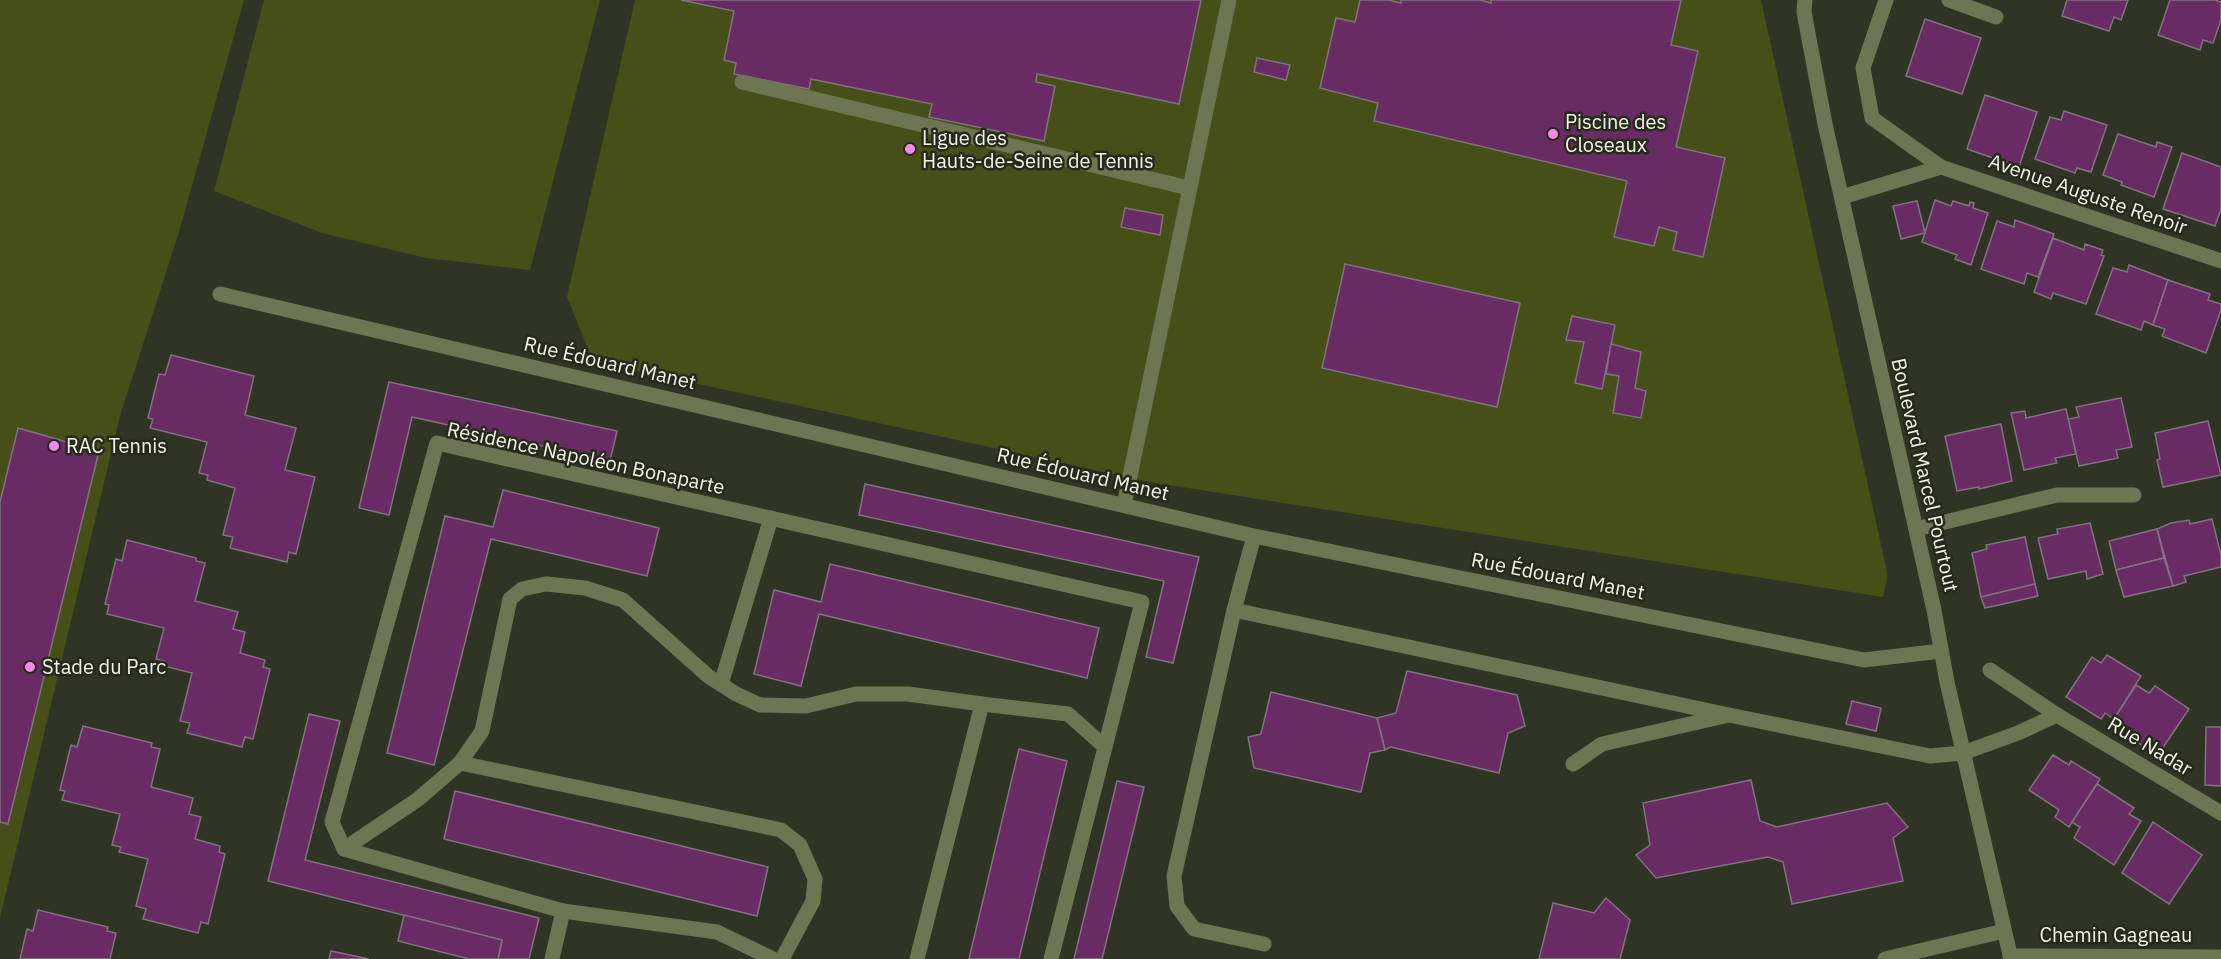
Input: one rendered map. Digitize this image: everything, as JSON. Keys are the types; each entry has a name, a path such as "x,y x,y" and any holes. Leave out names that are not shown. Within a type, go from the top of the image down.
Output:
{"street":[{"path":"1124,505 1229,0"},
{"name":"Boulevard Marcel Pourtout","path":"1805,0 1804,12 1825,124 1916,529 1963,753 2011,958"},
{"name":"Avenue Auguste Renoir","path":"1886,0 1863,68 1872,118 1941,166 2221,261"},
{"path":"1949,0 1996,17"},
{"path":"742,82 1190,188"},
{"path":"1842,197 1941,166"},
{"name":"Rue Édouard Manet","path":"220,294 1254,536 1864,660 1941,651"},
{"name":"Résidence Napoléon Bonaparte","path":"344,849 332,822 437,443 1142,602 1051,959"},
{"path":"1916,529 2057,495 2134,495"},
{"path":"721,684 771,518"},
{"path":"1254,536 1234,610 1174,876 1177,906 1194,929 1264,944"},
{"path":"344,849 417,800 460,763 482,731 510,599 522,589 546,584 585,588 623,600 708,676 736,694 760,705 806,706 856,694 908,694 1068,714 1105,747"},
{"path":"1234,610 1930,756 1963,753 2018,733 2057,715"},
{"name":"Rue Nadar","path":"1990,670 2057,715 2221,813"},
{"path":"916,959 982,704"},
{"path":"1573,764 1602,744 1729,715"},
{"path":"460,763 781,830 800,845 815,879 813,902 782,959"},
{"path":"344,849 563,911 717,932 773,959"},
{"path":"552,959 563,911"},
{"path":"1885,959 2004,931"},
{"name":"Chemin Gagneau","path":"2011,958 2221,957"}],"green space":[{"name":"Stade du Parc","path":"0,0 244,0 179,232 120,416 0,918"},
{"path":"264,0 600,0 530,270 426,258 322,233 214,191"},
{"path":"635,0 1761,0 1887,572 1883,597 1150,482 593,361 567,297"}],"building":[{"path":"681,0 1201,0 1179,104 1037,74 1036,82 1055,86 1044,141 929,117 932,104 811,79 809,89 734,74 736,63 724,60 734,11"},
{"name":"Piscine des Closeaux","path":"1360,0 1388,0 1401,3 1401,0 1480,0 1491,3 1491,0 1681,0 1671,45 1698,51 1676,147 1725,158 1703,257 1673,250 1677,232 1659,227 1654,246 1614,237 1627,181 1374,121 1378,103 1320,88 1336,18 1355,22"},
{"path":"2067,0 2128,0 2121,20 2114,17 2109,31 2062,16"},
{"path":"2170,0 2221,2 2221,20 2213,43 2203,40 2200,50 2158,35"},
{"path":"1925,19 1981,38 1962,94 1906,76"},
{"path":"1257,58 1290,65 1286,80 1254,72"},
{"path":"1985,95 2037,112 2019,167 1967,149"},
{"path":"2064,111 2107,125 2091,172 2077,168 2075,173 2035,159 2050,117 2061,120"},
{"path":"2118,134 2156,147 2157,142 2172,147 2154,197 2121,185 2122,182 2103,175"},
{"path":"2182,153 2221,167 2221,209 2215,226 2163,209"},
{"path":"1935,200 1951,206 1953,201 1969,206 1970,202 1974,203 1973,208 1988,213 1971,265 1955,259 1957,255 1922,242"},
{"path":"1917,201 1925,233 1901,239 1893,206"},
{"path":"1125,208 1163,215 1160,235 1121,227"},
{"path":"2015,220 2054,234 2038,277 2027,273 2024,284 1981,269 1997,221 2014,227"},
{"path":"2053,238 2084,250 2085,244 2103,250 2101,255 2104,256 2086,304 2053,293 2051,299 2034,292"},
{"path":"1345,264 1520,303 1497,407 1322,368"},
{"path":"2129,265 2168,280 2153,325 2144,321 2141,330 2096,314 2113,268 2127,272"},
{"path":"2168,280 2210,294 2208,300 2221,304 2206,353 2162,336 2165,329 2153,325"},
{"path":"1572,316 1615,325 1602,389 1575,383 1584,342 1566,340"},
{"path":"1611,344 1641,352 1635,388 1646,391 1641,418 1613,413 1619,376 1606,374"},
{"path":"171,355 254,376 245,415 296,428 285,470 315,477 296,554 289,552 287,562 230,548 233,537 223,535 235,488 207,480 208,475 199,473 207,442 150,428 153,419 148,418 159,374 165,375"},
{"path":"389,382 617,431 610,461 412,417 389,515 359,508"},
{"path":"2121,398 2132,447 2116,450 2118,458 2079,466 2068,419 2079,417 2076,407"},
{"path":"2066,409 2076,454 2055,458 2057,463 2024,470 2011,413 2025,411 2026,418"},
{"path":"2208,421 2221,475 2163,487 2157,460 2160,459 2155,433"},
{"path":"2001,424 2012,481 1979,489 1979,487 1957,491 1945,436"},
{"path":"18,428 99,451 8,824 0,822 0,502"},
{"path":"865,484 1199,557 1173,663 1146,657 1164,581 859,515"},
{"path":"503,490 659,528 647,576 491,539 434,765 387,753 445,516 493,527"},
{"path":"2212,519 2221,555 2221,567 2184,576 2186,582 2173,586 2157,529 2171,523 2189,520 2190,524"},
{"path":"2090,523 2103,574 2087,579 2086,571 2048,579 2038,538 2058,534 2057,529"},
{"path":"2157,529 2164,558 2116,570 2109,541"},
{"path":"2025,537 2035,584 1981,597 1972,553 1987,549 1986,545"},
{"path":"127,540 196,558 196,561 205,563 195,601 238,612 233,629 245,632 240,653 265,660 263,667 270,669 253,739 245,737 242,747 187,733 190,723 180,721 192,673 164,666 165,661 156,659 164,628 107,614 109,605 105,604 116,559 122,561"},
{"path":"2164,558 2173,586 2124,597 2116,570"},
{"path":"830,564 1099,628 1087,678 819,614 801,686 754,674 774,590 821,602"},
{"path":"2035,584 2038,596 1985,608 1981,597"},
{"path":"2107,655 2141,676 2114,719 2105,713 2101,719 2066,697 2092,657 2101,663"},
{"path":"1407,671 1517,695 1525,726 1508,733 1499,773 1391,747 1385,750 1377,718 1396,713"},
{"path":"2136,685 2149,693 2155,686 2189,709 2162,749 2152,743 2148,749 2110,725"},
{"path":"1271,692 1377,718 1385,750 1370,753 1361,792 1254,768 1248,737 1261,734"},
{"path":"1852,701 1881,708 1876,731 1846,724"},
{"path":"309,714 340,721 305,860 539,918 529,959 498,959 502,940 268,881"},
{"path":"83,726 152,743 151,747 160,749 151,787 193,798 189,814 201,817 195,839 220,846 219,852 225,854 208,924 201,922 198,933 143,919 146,909 136,906 148,859 119,852 121,847 112,845 120,814 62,800 65,791 60,790 71,745 77,747"},
{"path":"2206,727 2221,727 2221,786 2205,785"},
{"path":"1019,749 1067,761 1019,959 969,959"},
{"path":"2053,755 2069,765 2071,761 2100,779 2069,827 2055,817 2059,810 2029,790"},
{"path":"1751,780 1760,821 1777,827 1887,803 1908,827 1893,838 1903,881 1792,904 1783,862 1768,857 1656,878 1636,855 1650,845 1643,803"},
{"path":"1117,781 1144,787 1102,959 1074,959"},
{"path":"2097,784 2134,808 2129,814 2141,821 2114,865 2074,838 2080,827 2072,822"},
{"path":"455,791 768,867 757,916 444,839"},
{"path":"2153,822 2202,855 2169,904 2122,873"},
{"path":"1606,898 1630,920 1620,959 1539,959 1553,903 1594,913"},
{"path":"38,910 108,927 107,931 116,933 110,959 20,959 27,929 33,931"},
{"path":"404,915 502,940 498,959 469,959 398,941"},
{"path":"331,951 369,959 329,959"}],"place":[{"name":"Piscine des Closeaux","path":"1553,134"},
{"name":"Ligue des Hauts-de-Seine de Tennis","path":"910,149"},
{"name":"RAC Tennis","path":"54,446"},
{"name":"Stade du Parc","path":"30,667"}]}
